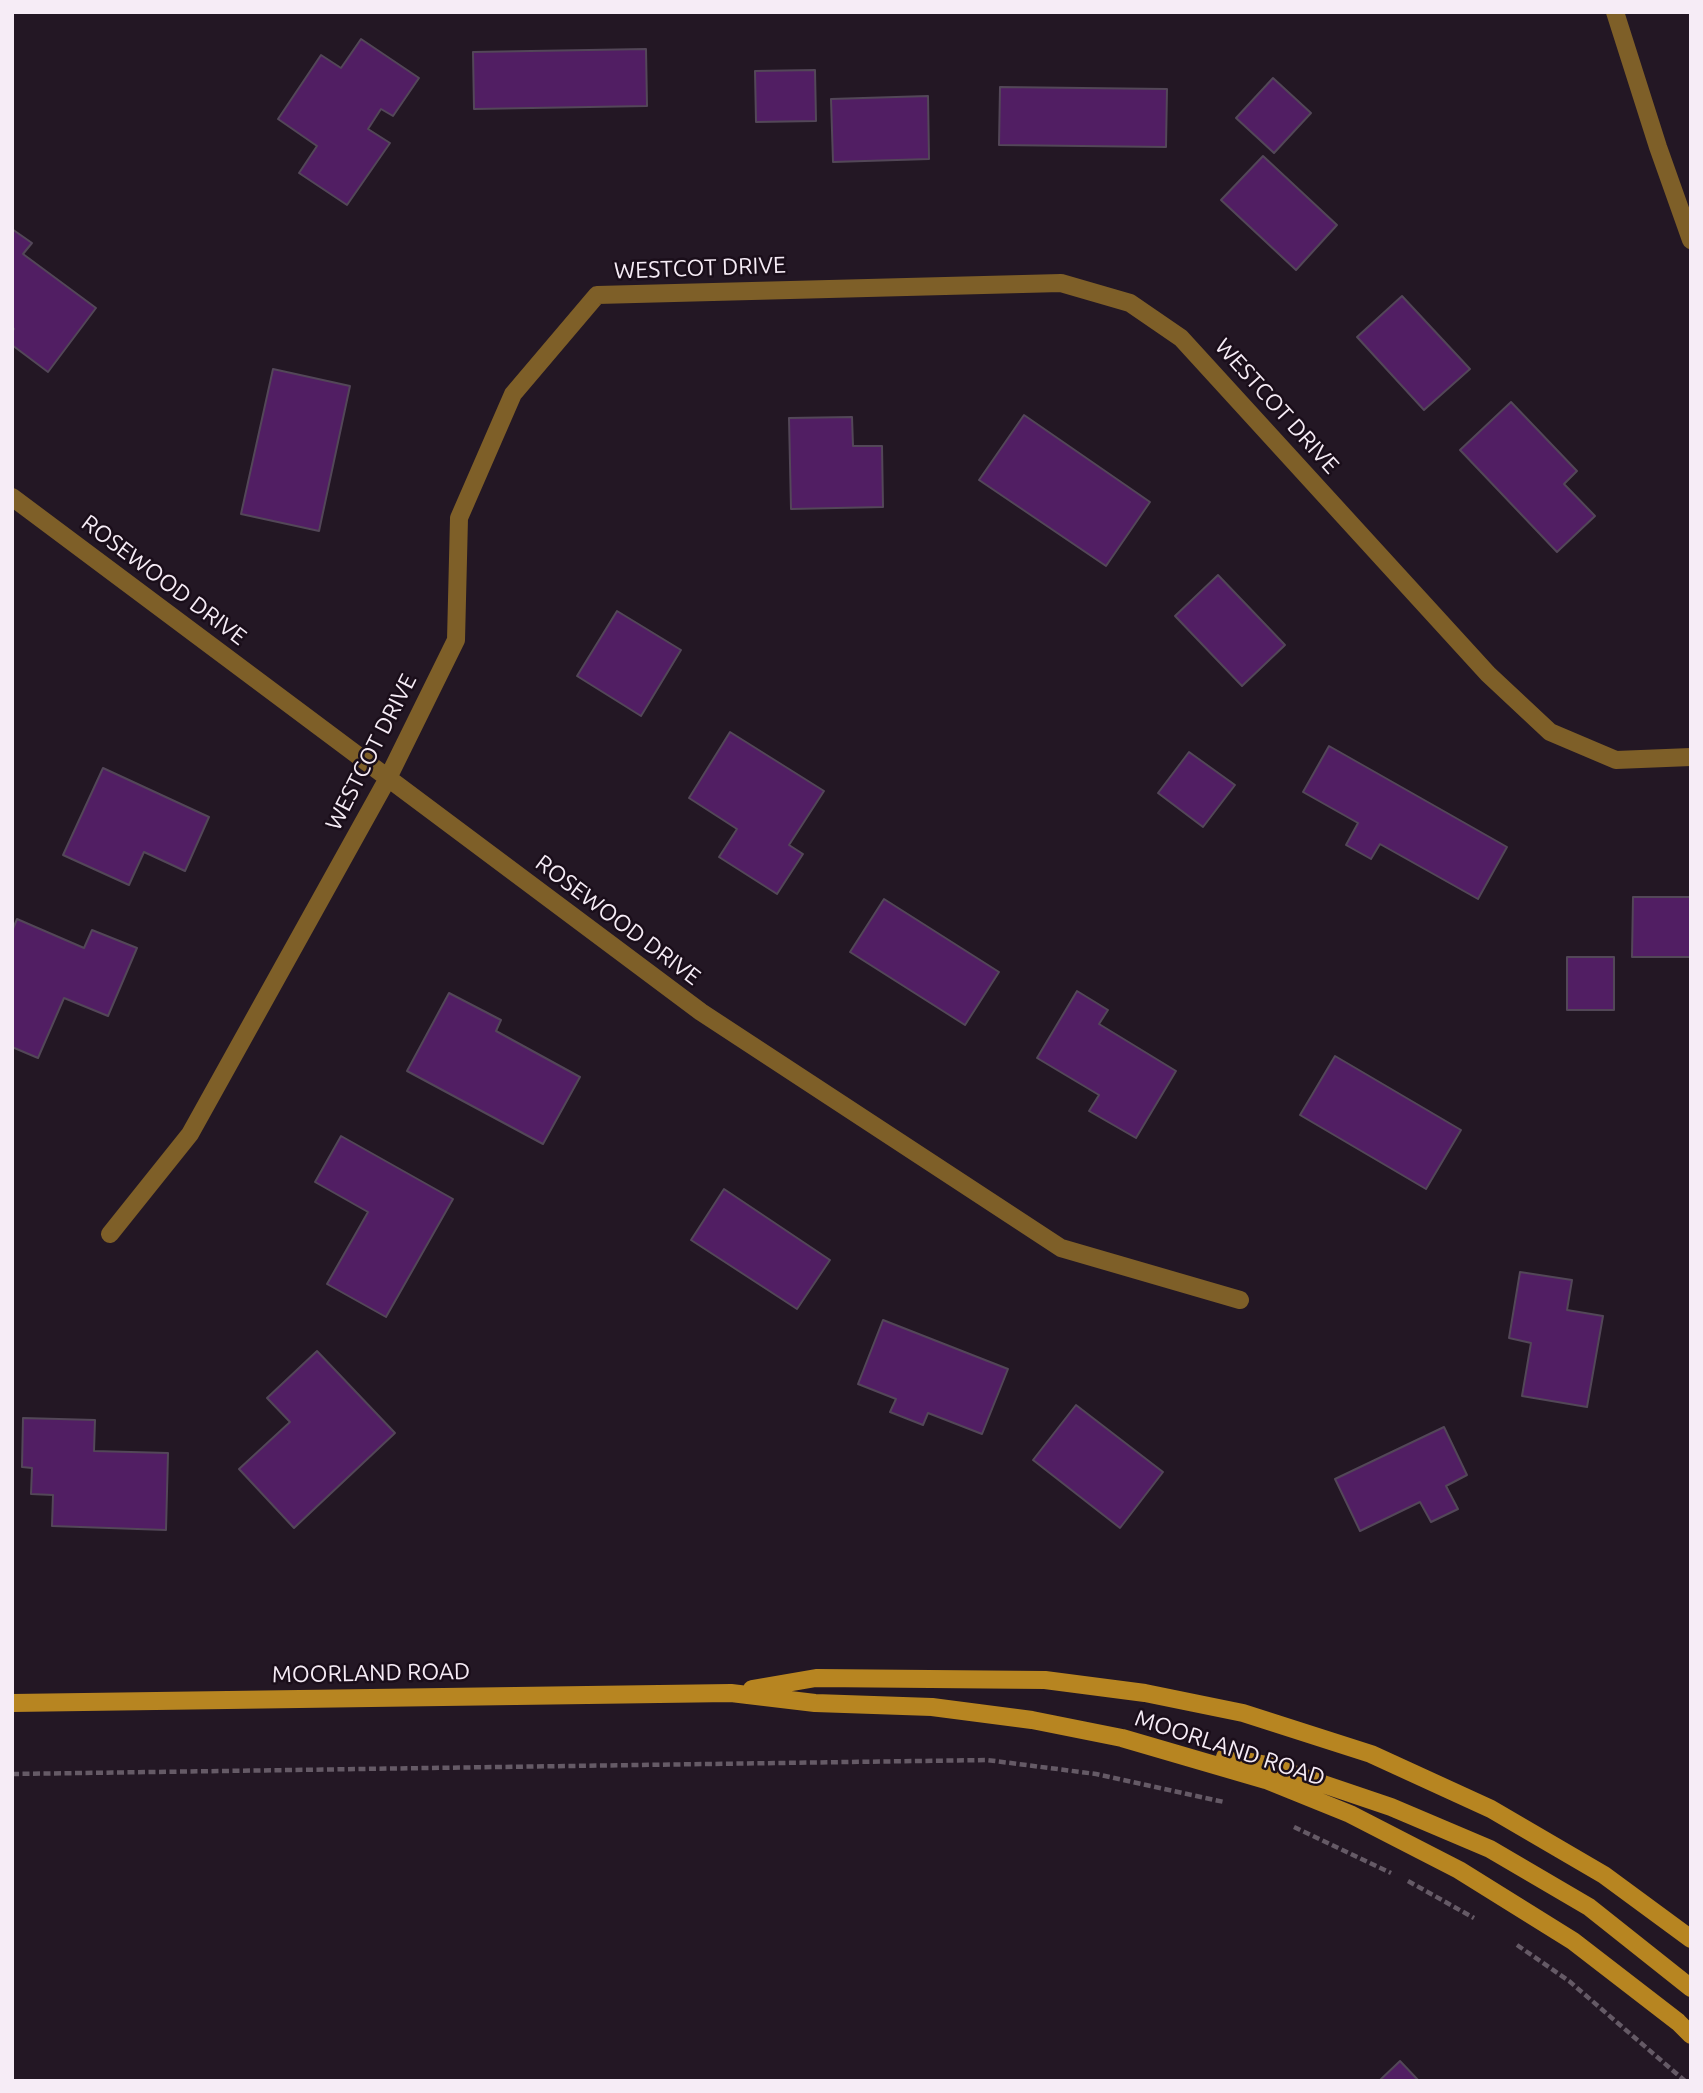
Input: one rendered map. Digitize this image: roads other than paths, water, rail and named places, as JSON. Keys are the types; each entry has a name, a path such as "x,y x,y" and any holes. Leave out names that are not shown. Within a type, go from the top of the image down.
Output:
{"street":[{"path":"1615,12 1691,240"},
{"name":"WESTCOT DRIVE","path":"110,1234 190,1134 388,778 456,640 459,518 513,394 597,295 1060,283 1130,303 1181,338 1488,674 1550,732 1616,760 1691,757"},
{"name":"ROSEWOOD DRIVE","path":"12,497 701,1012 1060,1248 1240,1300"},
{"name":"MOORLAND ROAD","path":"731,1693 816,1678 1045,1680 1145,1693 1243,1713 1371,1754 1491,1809 1604,1875 1691,1939"},
{"name":"MOORLAND ROAD","path":"12,1703 731,1693 815,1703 945,1709 1032,1720 1122,1738 1266,1780 1350,1814 1459,1870 1573,1941 1691,2035"},
{"path":"1122,1738 1267,1765 1391,1807 1490,1849 1589,1908 1691,1988"}]}
